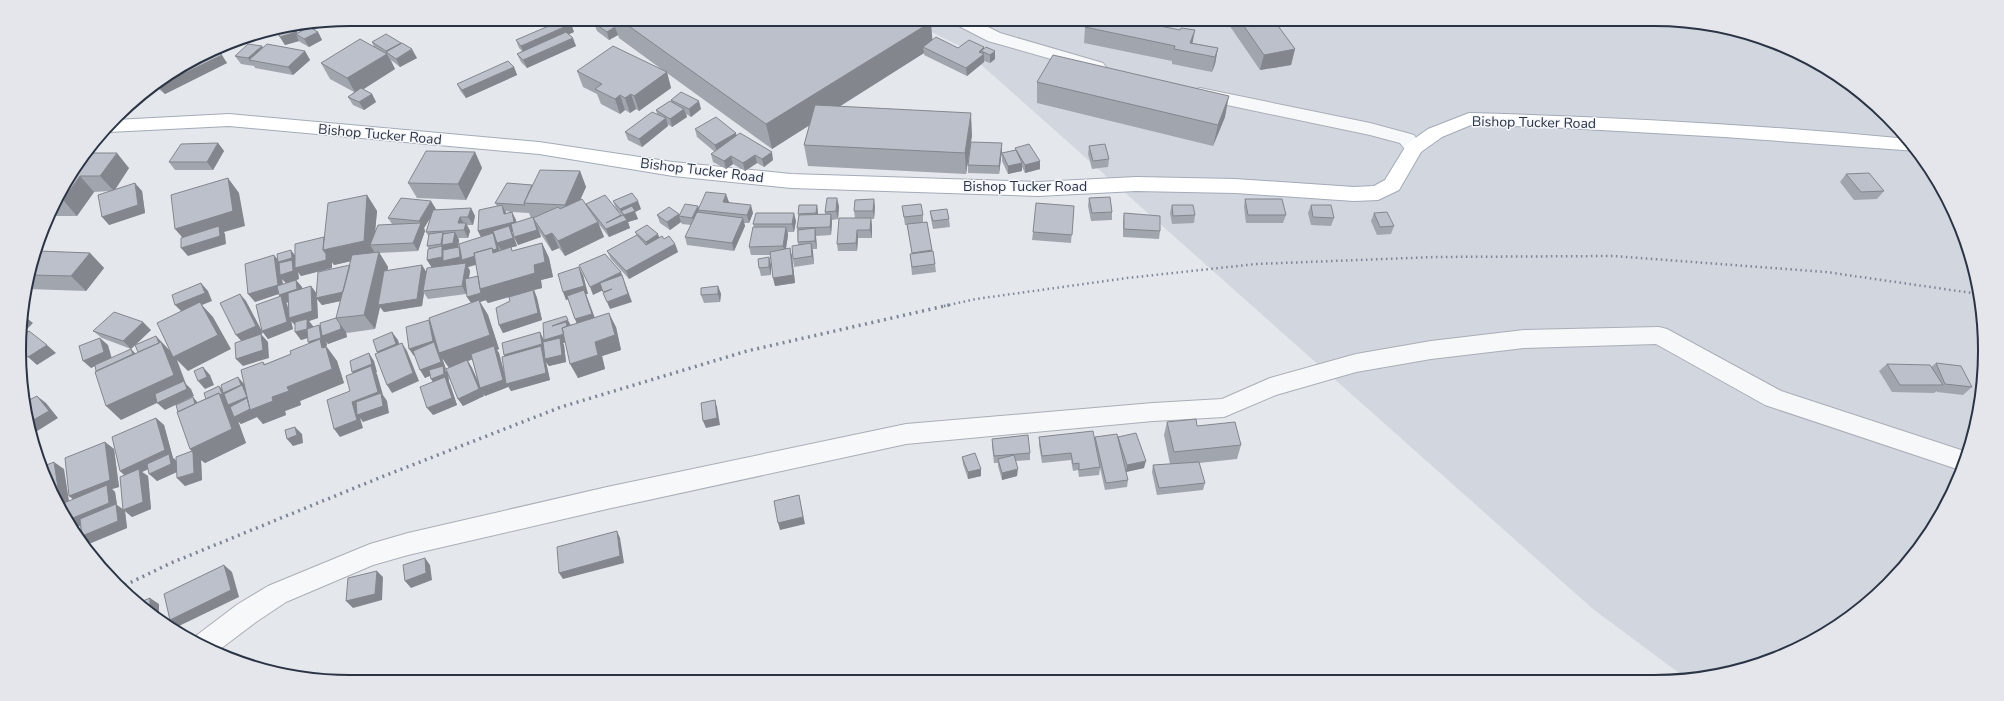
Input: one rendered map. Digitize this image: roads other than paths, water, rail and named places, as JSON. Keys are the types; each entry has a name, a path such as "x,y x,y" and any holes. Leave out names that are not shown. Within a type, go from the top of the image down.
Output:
{"main road":[{"name":"Bishop Tucker Road","path":"117,126 229,120 539,148 673,169 791,181 1038,188 1136,184 1235,186 1354,194 1378,193 1392,185 1414,148 1435,133 1469,119 1548,121 1724,131 1833,138 1904,145"}],"street":[{"path":"973,26 994,37 1115,72"},
{"path":"1184,90 1370,129 1407,139 1414,148"},
{"path":"208,642 247,613 277,594 370,555 415,542 599,500 906,434 1153,412 1224,408 1270,386 1356,363 1431,350 1524,339 1659,335 1773,398 1959,459"}],"railway":[{"path":"944,306 976,299 1127,278 1256,264 1435,257 1613,256 1826,272 1973,293"},
{"path":"126,585 171,563 379,478 561,407 747,351 949,305"}]}
